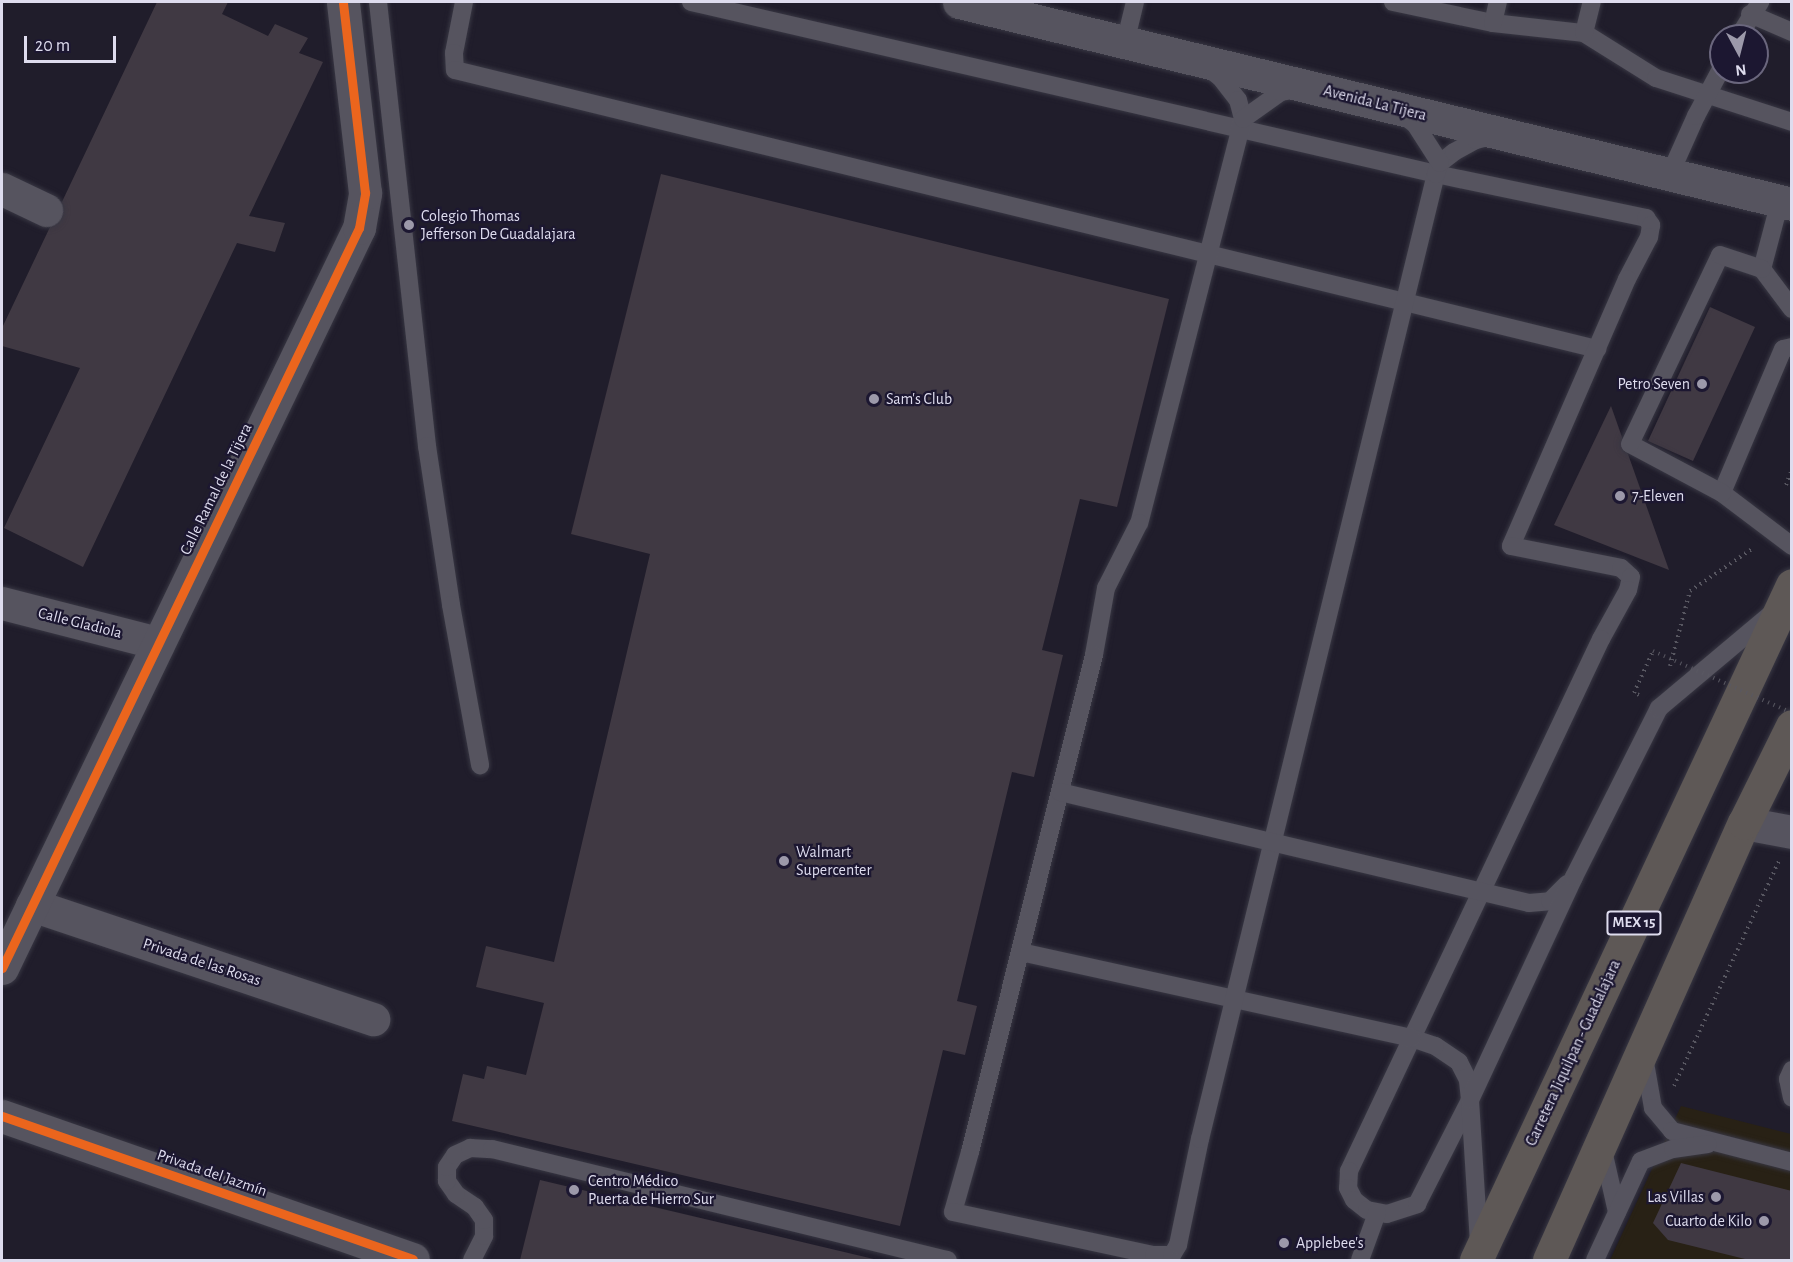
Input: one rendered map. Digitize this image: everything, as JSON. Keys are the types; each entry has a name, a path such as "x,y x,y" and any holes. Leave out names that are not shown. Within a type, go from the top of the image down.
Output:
{"highway":[{"name":"Carretera Jiquilpan - Guadalajara","path":"1478,1257 1787,595"},
{"path":"1549,1260 1744,823 1791,726"}],"street":[{"name":"Calle Ramal de la Tijera","path":"2,968 358,228 365,193 343,2"},
{"name":"Avenida La Tijera","path":"959,2 1786,202"},
{"path":"2,189 46,210"},
{"name":"Calle Gladiola","path":"2,603 158,644"},
{"path":"1744,823 1787,842"},
{"name":"Privada de las Rosas","path":"32,905 373,1019"},
{"name":"Privada del Jazmín","path":"2,1116 412,1259"}],"lane":[{"path":"378,2 428,446 451,605 480,765"},
{"path":"464,2 454,53 455,70 1597,348"},
{"path":"691,2 1242,123 1646,218 1651,225 1649,237 1597,348 1511,546 1621,568 1631,577 1628,590 1601,639 1349,1171 1348,1188 1354,1200 1367,1210 1377,1213 1403,1211 1417,1204 1470,1100 1574,877 1659,708 1787,595"},
{"path":"1125,42 1135,2"},
{"path":"1393,2 1414,4 1492,23 1584,33 1656,78 1791,122"},
{"path":"1492,23 1498,2"},
{"path":"1584,33 1592,2"},
{"path":"1746,24 1755,8 1791,32"},
{"path":"1199,60 1220,77 1238,100 1242,123 1140,523 1106,588 1094,655 953,1212 1154,1255 1172,1256 1179,1245 1200,1139 1438,169 1476,140 1504,134"},
{"path":"1670,174 1713,84"},
{"path":"1242,123 1281,92 1310,87"},
{"path":"1393,107 1415,124 1438,169"},
{"path":"1762,269 1786,202"},
{"path":"1791,309 1762,269 1720,255 1630,444 1722,493 1791,546"},
{"path":"1722,493 1783,349 1791,347"},
{"path":"1060,792 1529,903 1550,901 1574,877"},
{"path":"1020,952 1413,1038 1435,1046 1460,1062 1468,1080 1470,1100 1478,1257"},
{"path":"1643,1049 1653,1108 1672,1131 1791,1162"},
{"path":"1791,1070 1788,1079 1791,1098"},
{"path":"1595,1260 1641,1161 1673,1149 1716,1142"},
{"path":"1601,1143 1617,1212"},
{"path":"472,1260 484,1236 484,1220 475,1206 456,1194 447,1181 447,1167 455,1155 470,1148 492,1149 948,1260"},
{"path":"1360,1260 1377,1213"}],"path":[{"path":"1786,485 1791,470"},
{"path":"1752,549 1690,591 1659,708 1634,693 1653,651 1791,713"},
{"path":"1660,1116 1787,842"}],"shaded area":[{"name":"Las Villas","path":"1681,1106 1791,1134 1791,1260 1610,1260"}],"building":[{"path":"157,2 228,2 222,14 268,36 275,24 308,38 299,53 323,62 249,216 285,223 275,252 237,243 83,567 4,528 80,368 2,346 2,328"},
{"path":"661,174 1169,299 1117,507 1080,499 1042,650 1063,655 1034,777 1012,772 957,1001 977,1006 965,1055 943,1050 900,1226 452,1121 463,1074 484,1079 487,1066 526,1075 544,1003 476,987 486,946 554,962 650,554 571,534"},
{"name":"Petro Seven","path":"1710,307 1755,327 1693,461 1648,441"},
{"path":"1611,406 1669,570 1554,525"},
{"path":"1681,1163 1792,1191 1792,1260 1749,1260 1668,1240 1653,1223"},
{"path":"540,1180 878,1260 520,1260"}],"cycle path":[{"path":"2,968 359,228 365,193 343,2"},
{"path":"2,1116 413,1259"}],"place":[{"name":"Colegio Thomas Jefferson De Guadalajara","path":"409,225"},
{"name":"Petro Seven","path":"1702,384"},
{"name":"Sam's Club","path":"874,399"},
{"name":"7-Eleven","path":"1620,496"},
{"name":"Walmart Supercenter","path":"784,861"},
{"name":"Centro Médico Puerta de Hierro Sur","path":"574,1190"},
{"name":"Las Villas","path":"1716,1197"},
{"name":"Cuarto de Kilo","path":"1764,1221"},
{"name":"Applebee's","path":"1284,1243"}]}
